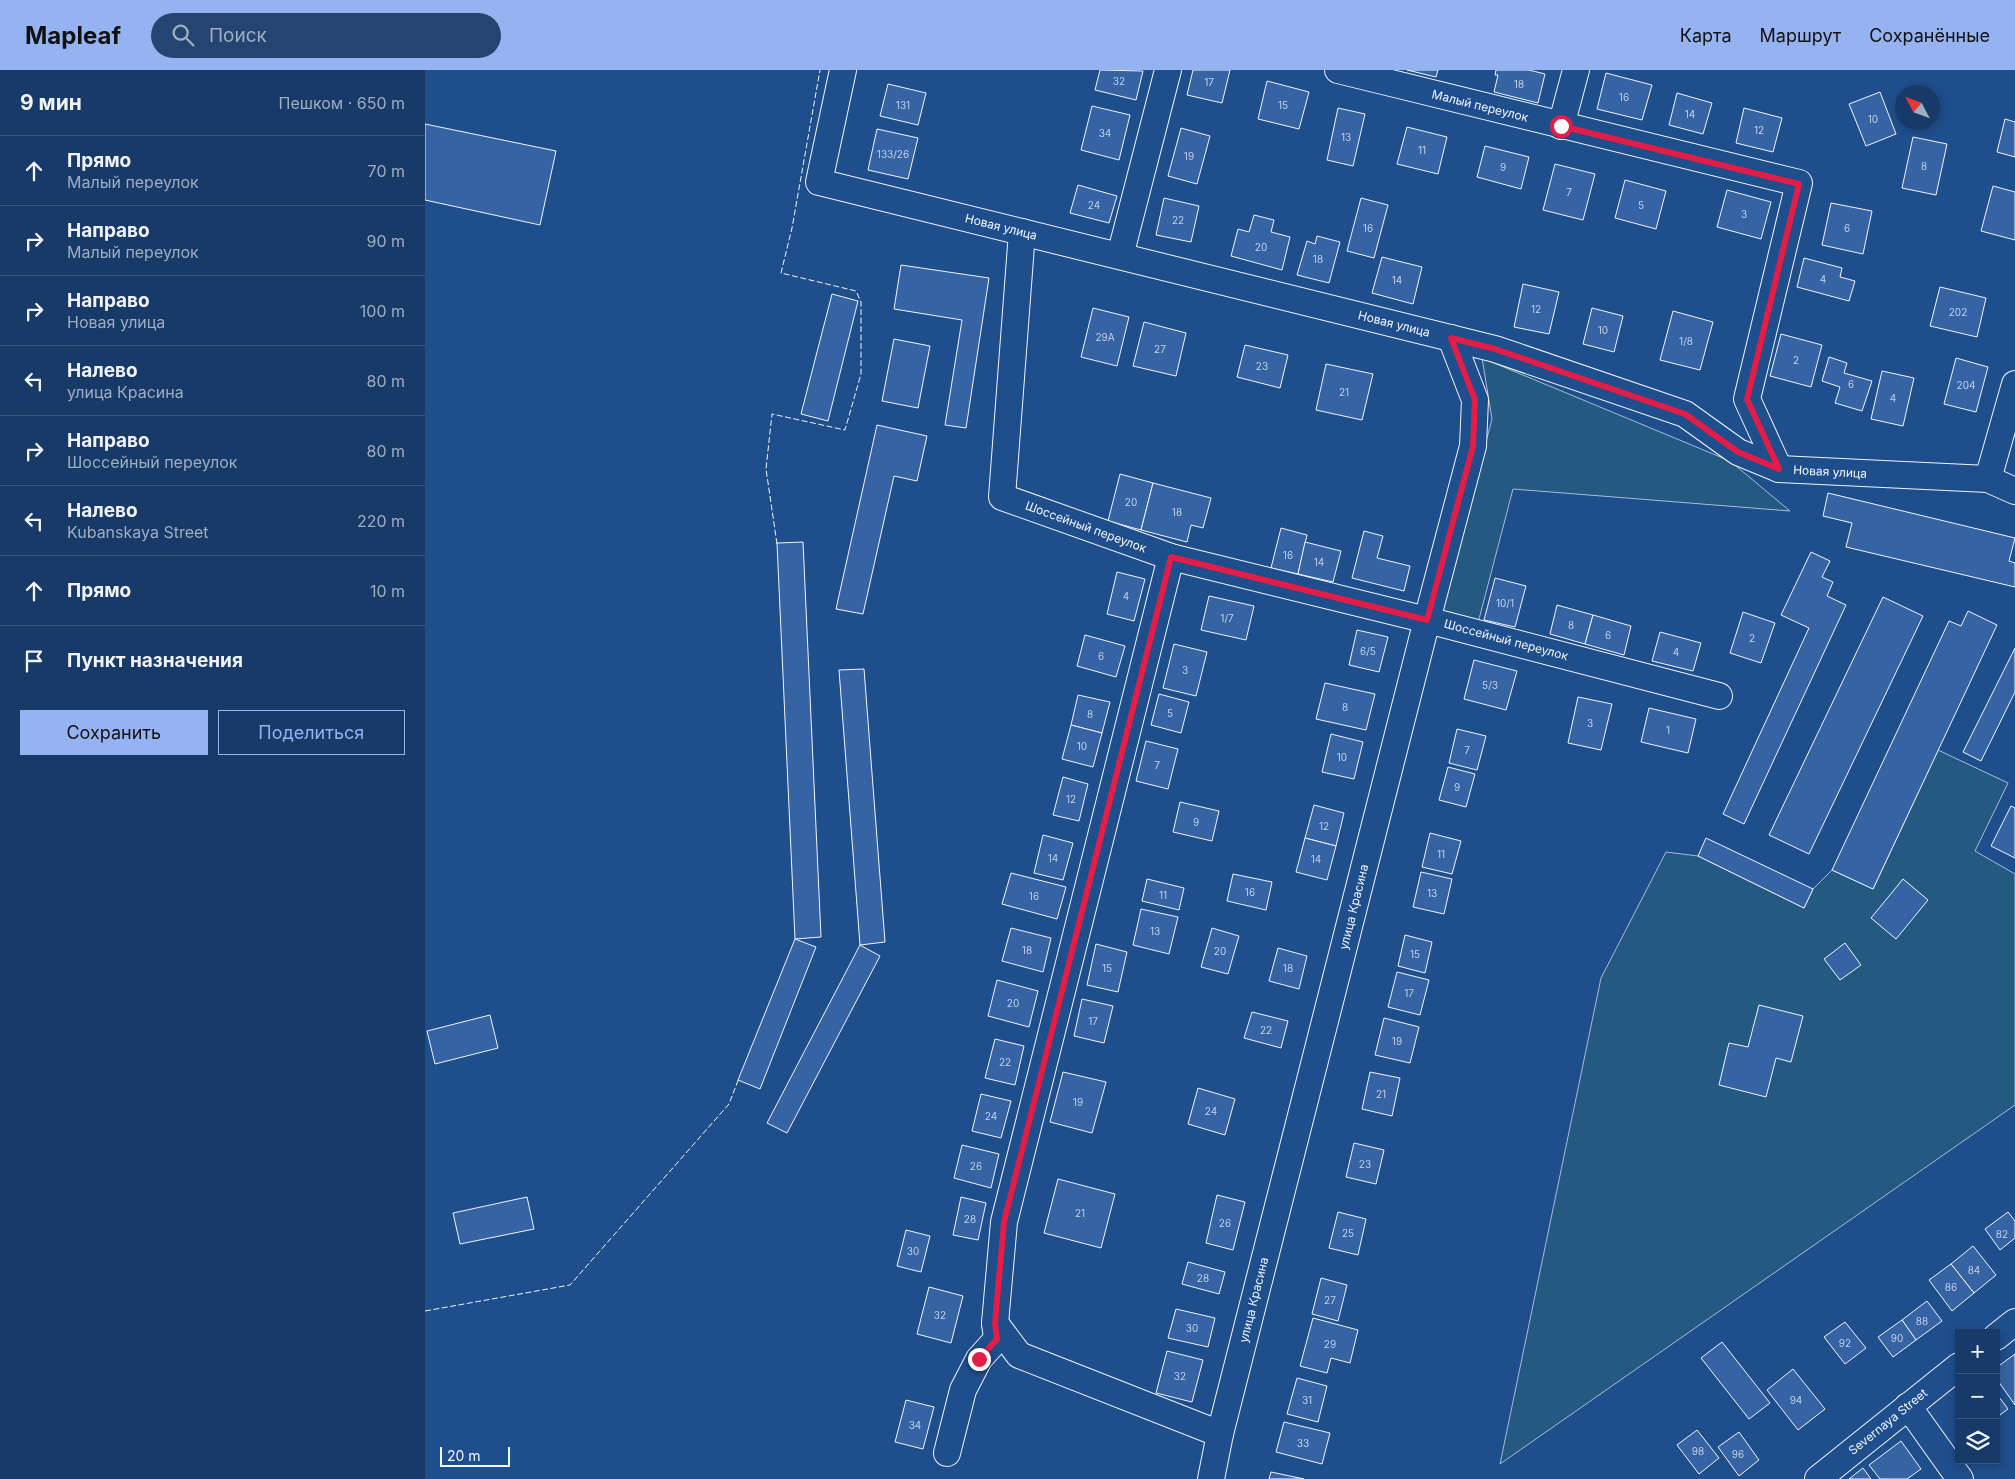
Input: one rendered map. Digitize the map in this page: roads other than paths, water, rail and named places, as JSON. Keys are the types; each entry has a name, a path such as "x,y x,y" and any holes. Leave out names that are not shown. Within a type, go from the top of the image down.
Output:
{"street":[{"name":"Новая улица","path":"843,70 819,182 1495,349 1685,414 1738,452 1779,469 1988,480 2015,491"},
{"path":"1120,256 1168,70"},
{"name":"Малый переулок","path":"1338,70 1799,184 1747,399 1779,469"},
{"path":"1561,126 1575,70"},
{"name":"Шоссейный переулок","path":"1022,232 1002,497 1171,557 1427,620 1719,696"},
{"name":"улица Красина","path":"1211,1479 1219,1434 1473,446 1475,400 1451,338"},
{"path":"1988,480 2015,384"},
{"path":"947,1453 963,1390 979,1359 997,1339 995,1323 1004,1222 1171,557"},
{"path":"2000,1334 2015,1322"},
{"path":"995,1323 1019,1355 1219,1434"},
{"name":"Severnaya Street","path":"1818,1479 1955,1369"},
{"path":"1909,1406 1960,1479"}]}
